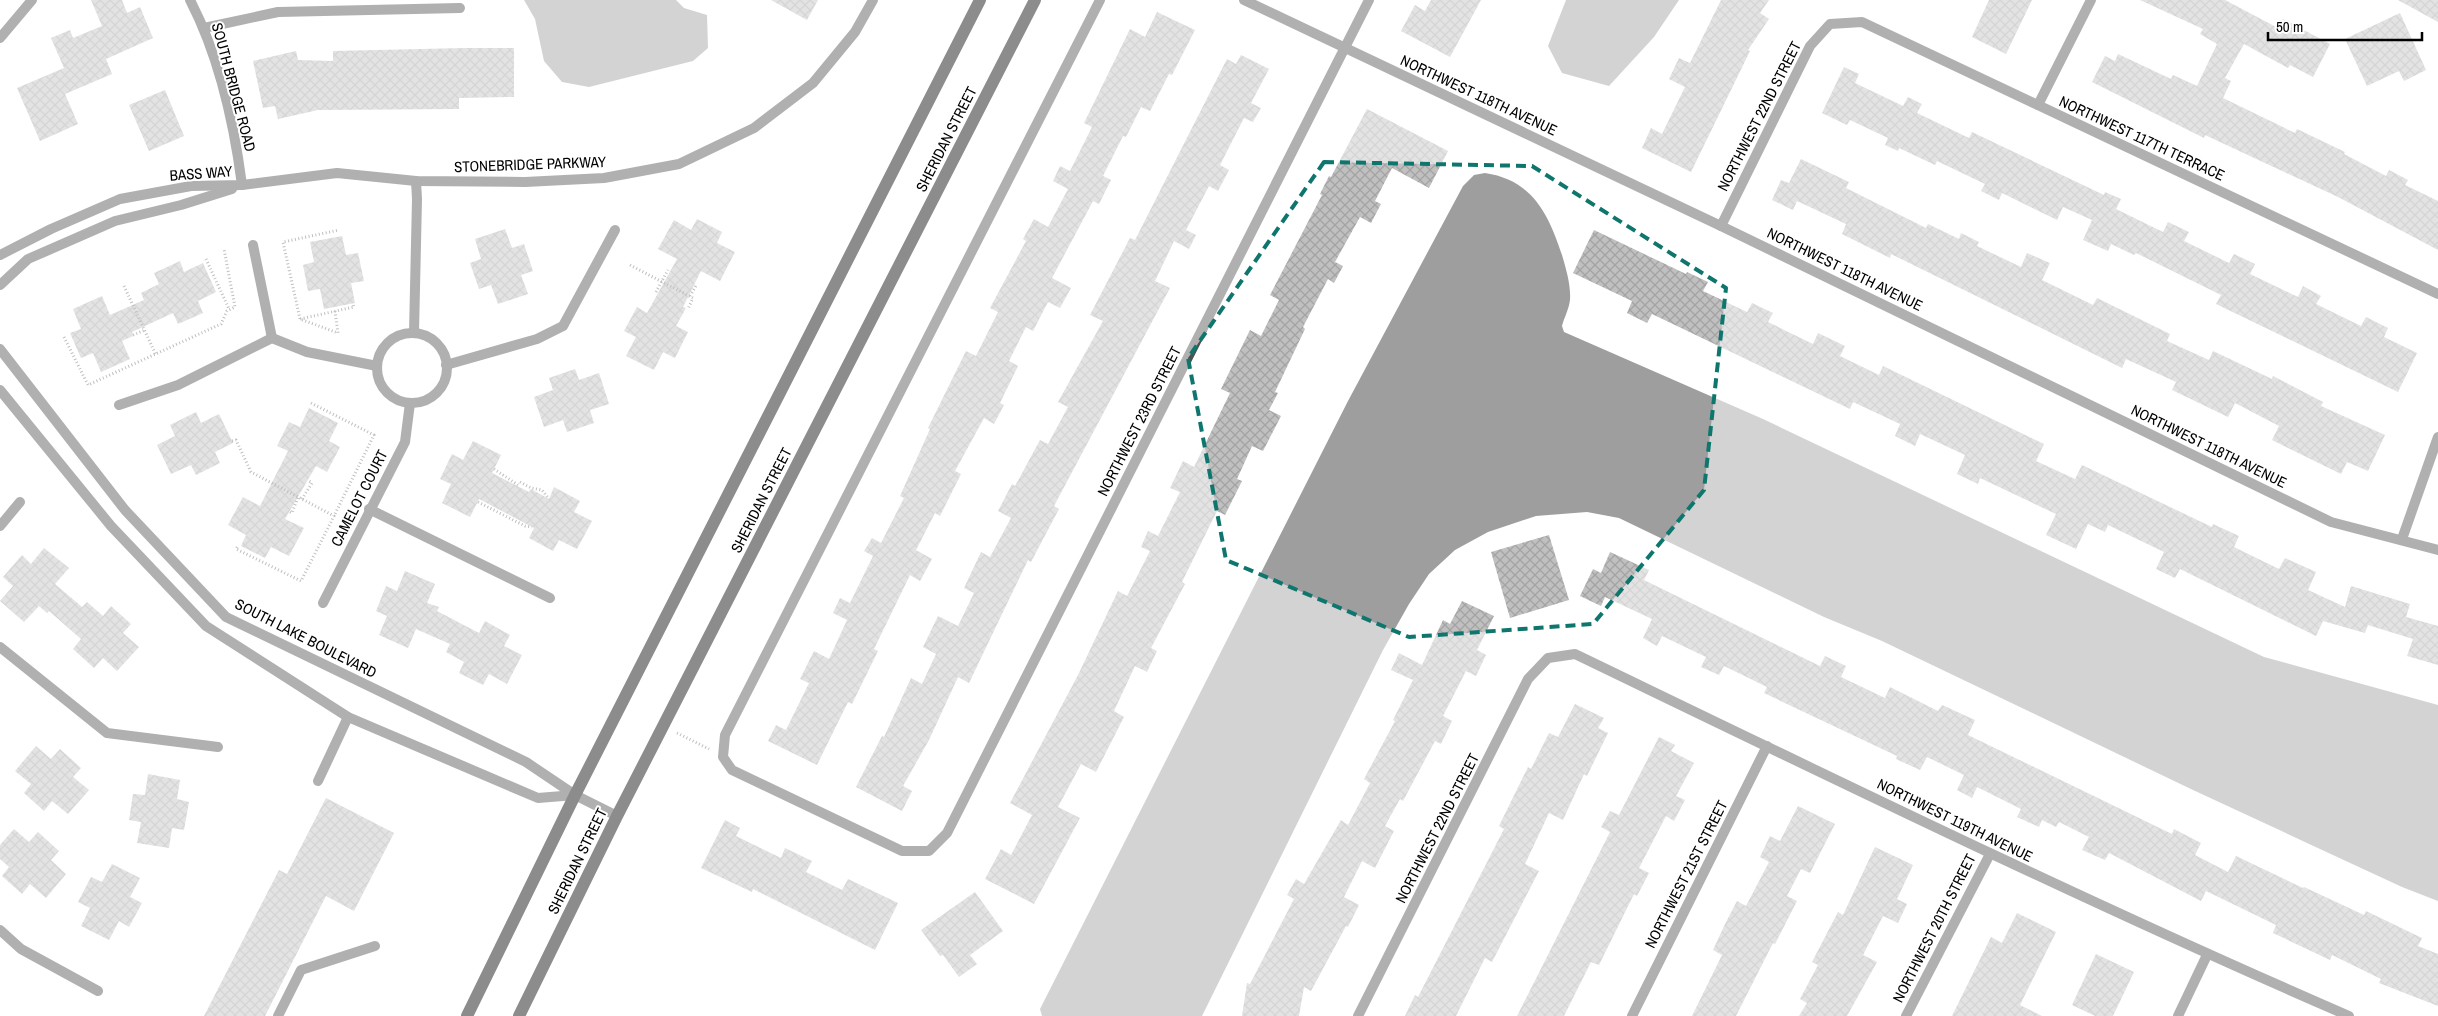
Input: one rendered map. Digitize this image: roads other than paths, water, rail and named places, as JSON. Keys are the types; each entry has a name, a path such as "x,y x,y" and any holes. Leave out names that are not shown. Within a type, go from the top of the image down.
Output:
{"main road":[{"name":"SHERIDAN STREET","path":"467,1016 575,795 980,0"},
{"name":"SHERIDAN STREET","path":"519,1016 617,816 1035,0"}],"street":[{"path":"0,38 32,0"},
{"name":"SOUTH BRIDGE ROAD","path":"190,0 204,28 227,107 239,159 242,185"},
{"name":"STONEBRIDGE PARKWAY","path":"242,185 337,173 416,181 525,182 604,178 679,164 754,128 814,82 855,32 873,0"},
{"name":"NORTHWEST 23RD STREET","path":"1100,0 725,735 723,757 732,770 902,851 929,851 947,833 1369,0"},
{"name":"NORTHWEST 118TH AVENUE","path":"1244,0 1720,226 2331,522 2402,539 2438,550"},
{"path":"2038,105 2091,0"},
{"path":"204,28 278,12 460,8"},
{"name":"NORTHWEST 117TH TERRACE","path":"1830,24 1862,22 2438,294"},
{"name":"NORTHWEST 22ND STREET","path":"1720,226 1810,46 1830,24"},
{"path":"414,333 416,181"},
{"name":"BASS WAY","path":"0,255 51,229 120,199 191,186 242,185"},
{"name":"BASS WAY","path":"0,285 28,259 116,221 182,205 242,185"},
{"path":"446,366 536,339 563,326 615,230"},
{"path":"253,245 272,338"},
{"path":"414,333 427,336 438,345 445,356 446,366 444,383 436,394 424,401 410,403 397,400 386,392 379,380 377,366 381,353 389,342 400,335 414,333"},
{"path":"119,406 178,385 272,338 307,352 377,366"},
{"name":"SOUTH LAKE BOULEVARD","path":"0,349 125,510 226,617 526,762 575,795 617,816"},
{"path":"0,390 111,526 206,626 348,717 538,798 575,795"},
{"name":"CAMELOT COURT","path":"323,603 369,509 405,442 410,403"},
{"path":"2402,539 2438,437"},
{"path":"0,526 20,502"},
{"path":"369,509 550,598"},
{"path":"1,651 107,733 218,747"},
{"name":"NORTHWEST 119TH AVENUE","path":"1548,658 1575,654 1990,854 2207,955 2349,1016"},
{"name":"NORTHWEST 22ND STREET","path":"1358,1016 1528,679 1548,658"},
{"path":"318,782 348,717"},
{"name":"NORTHWEST 21ST STREET","path":"1632,1016 1767,746"},
{"name":"NORTHWEST 20TH STREET","path":"1906,1016 1990,854"},
{"path":"0,930 21,948 98,992"},
{"path":"278,1016 301,970 375,946"},
{"path":"2178,1016 2207,955"}]}
